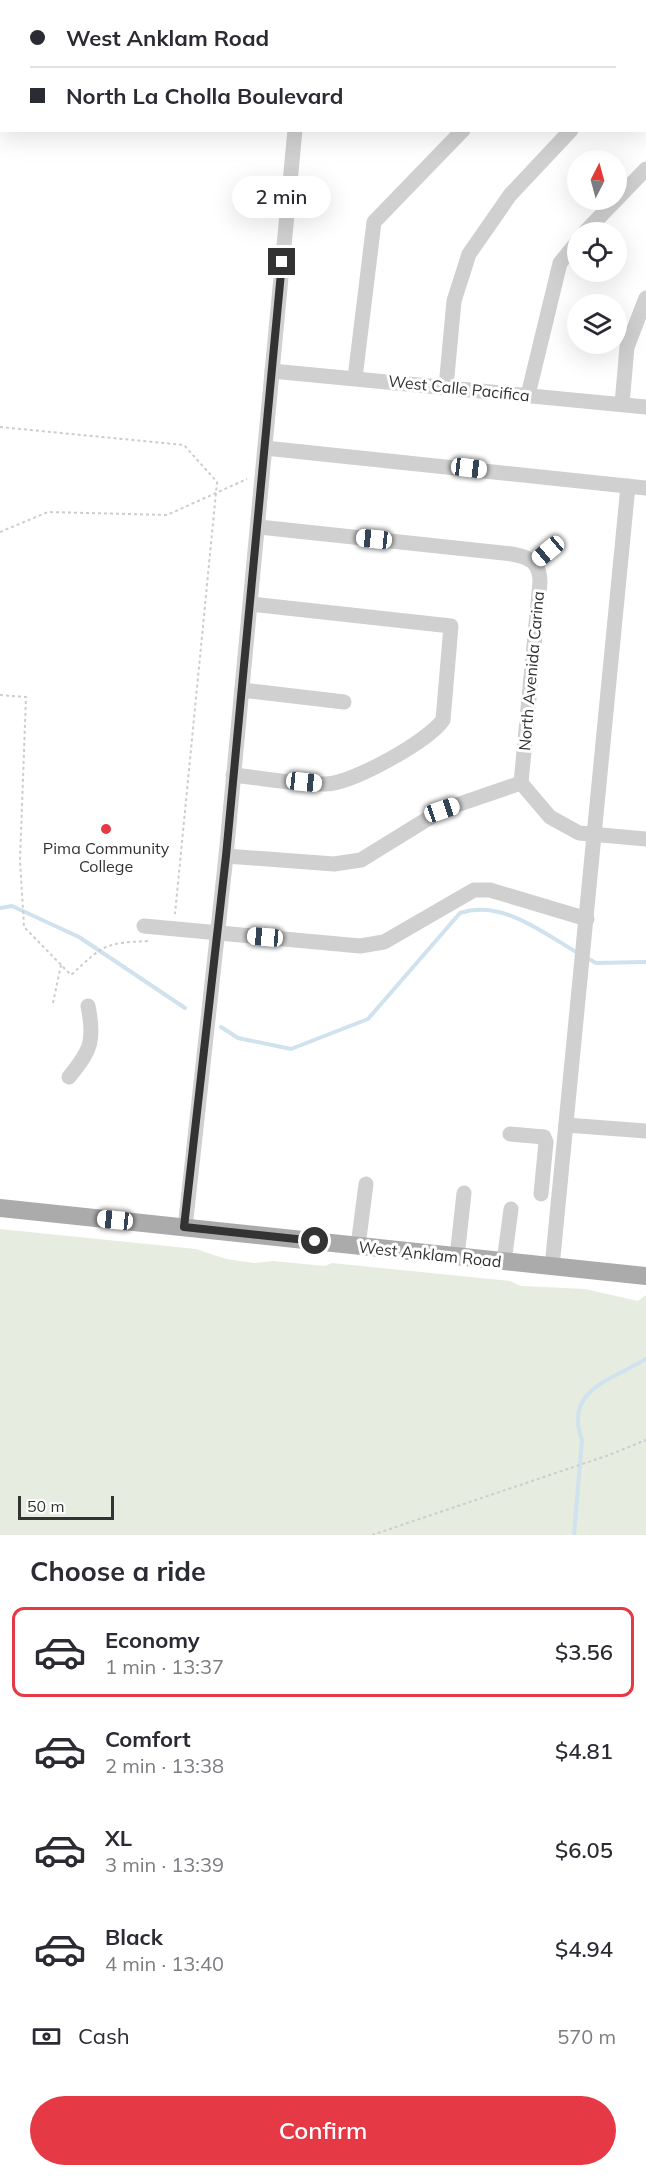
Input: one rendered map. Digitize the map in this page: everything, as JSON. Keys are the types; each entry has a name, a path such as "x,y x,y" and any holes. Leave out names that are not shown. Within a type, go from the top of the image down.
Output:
{"main road":[{"name":"West Anklam Road","path":"0,1208 646,1276"}],"street":[{"path":"184,1227 226,856 295,132"},
{"path":"355,378 374,222 461,132"},
{"path":"446,387 454,301 469,254 510,195 569,132"},
{"path":"595,222 646,169"},
{"path":"528,395 560,263 567,254"},
{"path":"622,404 627,347 646,298"},
{"name":"West Calle Pacifica","path":"272,371 646,407"},
{"path":"266,448 646,488"},
{"path":"552,1267 628,486"},
{"path":"259,527 512,554 533,561 548,551"},
{"name":"North Avenida Carina","path":"521,783 540,582 539,570 533,561"},
{"path":"233,775 328,784 381,765 435,732 443,720 451,626 251,604"},
{"path":"242,690 344,702"},
{"path":"226,856 334,864 361,860 442,810 521,783 550,817 579,833 646,839"},
{"path":"144,926 360,945 384,942 474,890 490,890 587,919"},
{"path":"69,1077 89,1047 93,1034 88,1006"},
{"path":"566,1125 646,1131"},
{"path":"510,1134 544,1137 546,1142 541,1194"},
{"path":"358,1246 366,1184"},
{"path":"457,1257 464,1193"},
{"path":"504,1262 511,1209"}],"path":[{"path":"0,427 184,445 217,482 175,915 170,928"},
{"path":"0,532 48,512 167,515 248,479"},
{"path":"0,695 26,697 20,860 24,927 71,975 101,948 118,943 154,941"},
{"path":"53,1003 61,965"},
{"path":"372,1535 398,1528 646,1440"}],"shaded area":[{"path":"0,1229 196,1249 226,1259 254,1263 273,1261 325,1266 332,1263 510,1281 521,1286 585,1289 638,1301 646,1295 646,1535 0,1535"}],"waterway":[{"path":"0,908 12,906 79,937 185,1008"},
{"path":"221,1027 238,1038 291,1049 368,1019 460,913 476,910 507,914 522,920 578,953"},
{"path":"587,958 596,963 646,962"},
{"path":"574,1535 582,1440 578,1423 579,1409 585,1397 595,1388 646,1359"}],"place":[{"name":"Pima Community College","path":"106,829"}],"route":[{"path":"282,262 259,527 226,856 184,1227 315,1241"}]}
